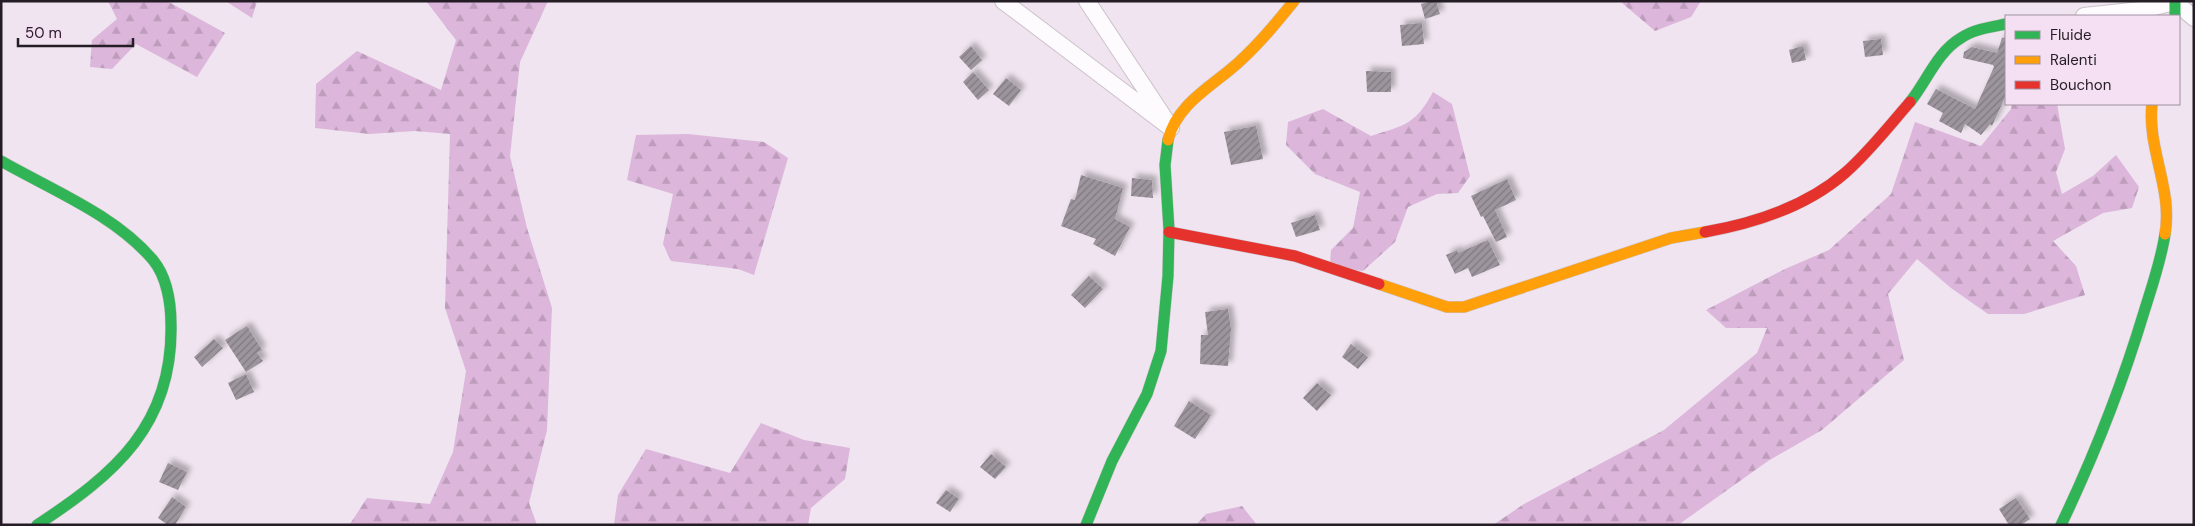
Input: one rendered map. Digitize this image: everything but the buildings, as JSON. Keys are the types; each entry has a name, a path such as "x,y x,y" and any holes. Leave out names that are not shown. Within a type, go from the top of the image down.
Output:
{"street":[{"path":"1003,1 1171,128"},
{"path":"1087,1 1171,128"},
{"path":"1086,525 1110,464 1144,399 1160,353 1166,308 1169,232 1166,185 1171,128 1204,90 1238,64 1266,35 1294,1"},
{"path":"2094,15 2141,10 2175,1"},
{"path":"2175,1 2175,15"},
{"path":"2175,1 2194,18"},
{"path":"1169,232 1257,247 1296,256 1446,307 1464,307 1671,238 1743,225 1777,214 1812,195 1844,174 1871,148 1917,93 1942,56 1960,38 1978,30 2005,24"},
{"path":"2061,525 2099,443 2121,387 2161,255 2167,208 2166,193 2153,138 2152,105"},
{"path":"1,161 135,241 155,262 168,291 171,324 170,357 164,394 134,444 100,481 37,525"}],"green space":[{"path":"108,1 167,1 225,33 197,77 136,44 112,69 90,67 92,40 117,19"},
{"path":"257,1 252,18 227,2"},
{"path":"426,1 548,1 520,62 510,156 527,228 552,308 547,430 529,503 537,525 350,524 367,498 430,504 453,452 466,371 445,308 450,134 415,131 369,134 315,128 316,84 357,51 441,90 456,40"},
{"path":"1626,1 1701,1 1691,17 1655,31 1622,3"},
{"path":"1433,92 1452,104 1470,176 1458,193 1437,194 1408,207 1395,242 1363,271 1330,266 1331,250 1353,228 1360,192 1315,174 1286,145 1288,122 1323,109 1371,136 1401,126 1414,118 1427,103"},
{"path":"2012,105 2057,105 2065,149 2056,172 2062,194 2093,176 2116,155 2139,187 2132,208 2103,213 2053,241 2076,266 2085,295 2024,314 1988,314 1951,288 1917,259 1888,294 1904,360 1822,430 1768,461 1678,525 1493,525 1524,504 1664,430 1757,353 1767,328 1726,328 1706,310 1785,269 1829,250 1891,194 1915,122 1981,146 2011,109"},
{"path":"688,134 764,142 788,158 754,275 738,269 671,261 663,244 673,194 627,180 636,135"},
{"path":"761,423 804,440 850,448 845,479 811,508 808,525 614,525 618,495 646,449 730,473"},
{"path":"1242,506 1257,525 1196,525 1206,514"}],"traffic: fast":[{"path":"2175,1 2175,15"},
{"path":"1910,102 1939,59 1953,44 1971,32 2005,24"},
{"path":"1086,525 1112,461 1147,394 1161,351 1168,276 1169,230 1165,165 1168,140"},
{"path":"1,161 82,204 138,244 153,260 162,274 170,308 169,360 162,391 150,419 134,443 114,466 65,506 37,525"},
{"path":"2061,525 2085,473 2117,393 2156,273 2165,234"}],"traffic: slow":[{"path":"1168,140 1179,116 1188,105 1247,55 1294,1"},
{"path":"2152,105 2153,137 2166,201 2165,234"},
{"path":"1379,284 1447,307 1464,307 1671,238 1705,232"}],"traffic: jam":[{"path":"1705,232 1743,224 1780,212 1830,185 1854,165 1910,102"},
{"path":"1169,232 1295,256 1379,284"}]}
